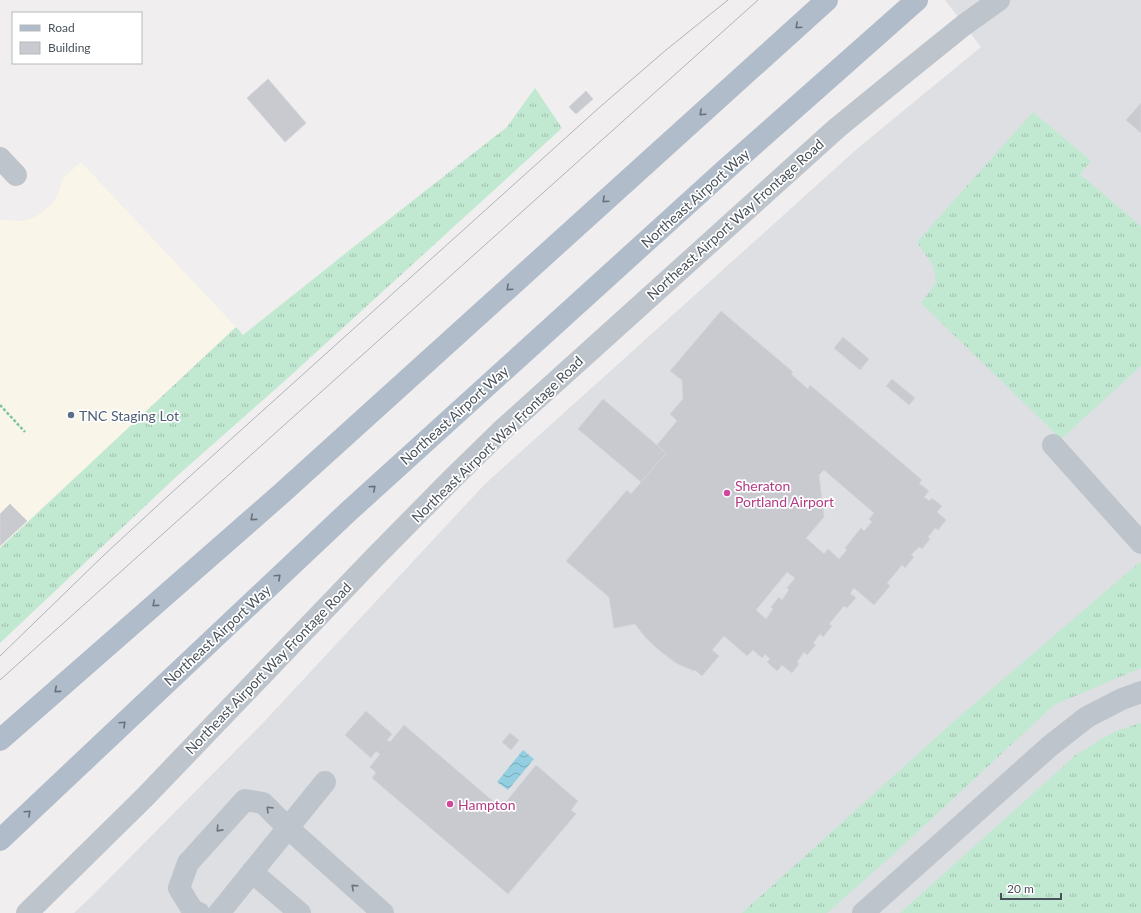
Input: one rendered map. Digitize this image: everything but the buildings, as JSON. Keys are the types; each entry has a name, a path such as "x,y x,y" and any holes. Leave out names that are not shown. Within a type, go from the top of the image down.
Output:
{"main road":[{"path":"0,740 282,493 827,0"},
{"name":"Northeast Airport Way","path":"0,840 348,511 725,170 917,0"}],"street":[{"name":"Northeast Airport Way Frontage Road","path":"27,913 146,797 374,557 500,432 837,128 964,25 999,0"},
{"path":"0,158 16,175"},
{"path":"1053,445 1141,543"},
{"path":"863,913 1050,746 1088,716 1122,699 1141,692"},
{"path":"219,913 325,782"},
{"path":"200,913 193,911 179,888 188,863 245,800 263,803 288,828 383,913"},
{"path":"252,872 300,913"}],"path":[{"path":"0,405 25,432"}],"shaded area":[{"path":"945,0 1141,0 1141,913 74,913 262,724 484,485 858,148 981,47"},
{"name":"TNC Staging Lot","path":"81,162 236,327 0,548 0,219 19,221 30,219 40,214 52,204 57,196 63,178"}],"green space":[{"path":"535,88 562,128 289,377 177,476 0,643 0,548 236,327 243,335 507,127"},
{"path":"1033,112 1091,161 1080,174 1141,226 1141,366 1061,439 921,303 936,283 934,267 917,242"},
{"path":"1140,562 1141,668 1054,705 887,860 827,913 742,913 952,723"},
{"path":"1141,723 1141,913 900,913 1076,755 1119,730"}],"water":[{"path":"523,750 534,759 508,790 497,782"}],"tram line":[{"path":"0,656 104,555 169,495 601,106 666,50 728,0"},
{"path":"0,680 758,0"}],"place":[{"name":"TNC Staging Lot","path":"71,415"},
{"name":"Sheraton Portland Airport","path":"727,493"},
{"name":"Hampton","path":"450,804"}]}
